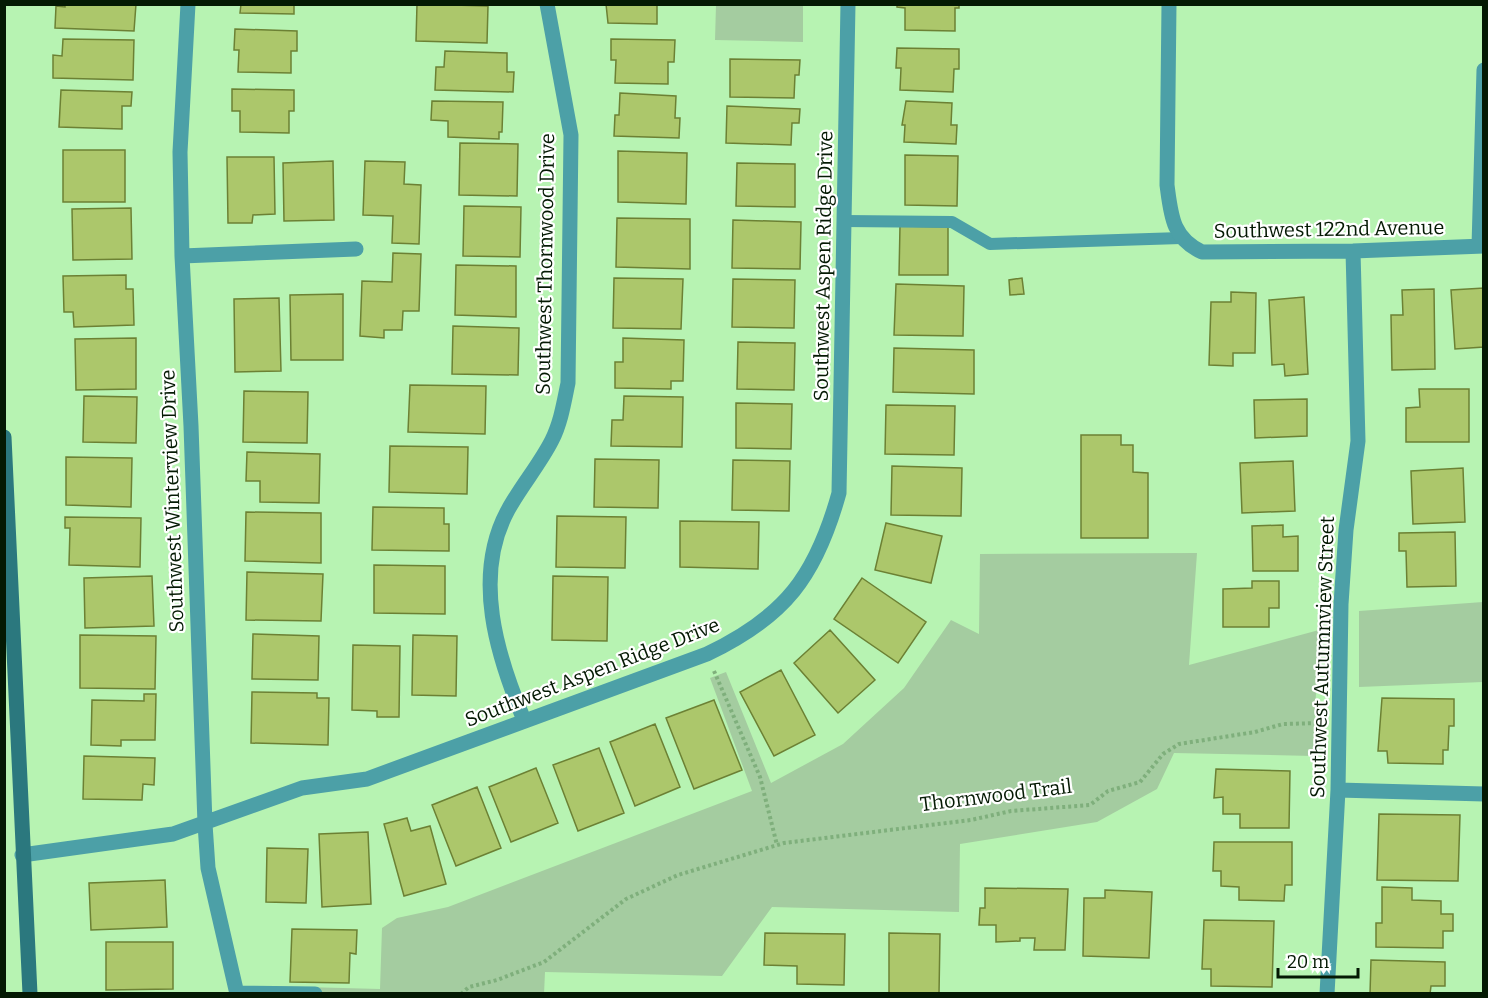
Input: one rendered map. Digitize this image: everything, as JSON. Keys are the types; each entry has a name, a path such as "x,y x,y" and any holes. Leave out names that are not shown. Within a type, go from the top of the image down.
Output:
{"main road":[{"path":"4,437 30,993"}],"street":[{"name":"Southwest Winterview Drive","path":"188,4 180,152 182,256 191,426 205,824 208,868 237,993"},
{"name":"Southwest Thornwood Drive","path":"524,720 508,682 494,625 489,590 494,550 507,512 552,441 568,383 571,135 547,4"},
{"name":"Southwest Aspen Ridge Drive","path":"22,855 172,834 302,788 367,779 687,662 741,638 764,621 802,582 816,559 828,531 839,493 848,4"},
{"path":"1169,4 1167,185 1171,212 1181,238"},
{"path":"1481,246 1484,70"},
{"name":"Southwest 122nd Avenue","path":"1181,238 1202,252 1353,251 1481,246"},
{"path":"182,256 356,249"},
{"name":"Southwest Autumnview Street","path":"1327,993 1338,790 1344,551 1358,441 1353,251"},
{"path":"1338,790 1484,794"},
{"path":"237,993 315,993"}],"lane":[{"path":"845,220 952,222 990,244 1181,238"}],"path":[{"path":"716,675 760,777 777,845"},
{"name":"Thornwood Trail","path":"461,993 469,987 507,977 544,962 626,899 659,883 777,845 971,820 1011,811 1090,805 1108,791 1140,782 1170,748 1188,740 1255,732 1283,724 1339,725"}],"green space":[{"path":"716,5 803,5 803,42 715,40"},
{"path":"1197,553 1189,665 1319,630 1313,756 1174,753 1157,789 1097,822 960,844 959,912 772,907 722,976 545,972 544,994 267,994 267,986 380,989 382,928 397,918 448,907 752,791 710,678 726,672 771,783 843,744 904,688 951,620 979,634 980,554"},
{"path":"1483,602 1483,682 1359,687 1359,611"}],"building":[{"path":"65,4 136,4 134,31 55,28 56,6 65,7"},
{"path":"241,4 294,4 294,14 240,13"},
{"path":"417,4 488,6 487,43 416,41"},
{"path":"606,4 657,4 657,24 608,23"},
{"path":"897,4 959,4 959,8 955,8 955,31 905,30 905,8 897,7"},
{"path":"235,29 297,31 297,51 291,51 291,73 238,72 239,50 234,50"},
{"path":"63,39 134,40 133,80 53,78 53,55 62,56"},
{"path":"611,39 675,40 674,62 668,62 668,84 615,83 616,60 611,60"},
{"path":"897,48 959,49 959,69 954,69 953,92 900,90 901,68 896,68"},
{"path":"445,51 507,53 507,72 514,72 513,92 435,90 436,67 444,67"},
{"path":"730,59 800,60 799,75 795,75 794,98 730,97"},
{"path":"232,89 294,90 294,111 289,111 289,133 240,132 240,111 232,111"},
{"path":"61,90 132,92 131,106 122,106 122,129 59,127"},
{"path":"620,93 676,96 675,118 680,118 679,138 614,136 615,115 619,115"},
{"path":"432,101 503,102 502,132 499,132 499,139 448,137 448,121 431,120"},
{"path":"906,101 952,103 951,125 957,125 956,144 904,142 905,125 902,125"},
{"path":"727,106 800,109 799,123 792,123 791,145 726,143"},
{"path":"460,143 518,144 517,196 459,195"},
{"path":"63,150 125,150 125,202 63,202"},
{"path":"618,151 687,153 686,204 618,202"},
{"path":"905,155 958,156 957,206 905,205"},
{"path":"227,157 274,157 275,214 253,215 252,223 228,223"},
{"path":"333,161 334,220 284,221 283,163"},
{"path":"365,161 405,162 404,184 421,185 419,244 392,243 393,216 363,215"},
{"path":"737,163 795,164 795,207 736,206"},
{"path":"464,206 521,207 520,257 463,256"},
{"path":"131,208 132,259 73,260 72,209"},
{"path":"617,218 690,219 690,269 616,267"},
{"path":"733,220 801,222 800,269 732,268"},
{"path":"900,226 948,227 948,275 899,275"},
{"path":"393,253 421,254 419,311 403,311 402,330 384,330 384,338 360,336 362,281 392,282"},
{"path":"456,265 516,266 516,317 455,315"},
{"path":"126,275 126,289 133,289 134,325 74,327 73,312 64,312 63,276"},
{"path":"614,278 683,279 681,329 613,328"},
{"path":"1022,278 1024,294 1010,295 1009,280"},
{"path":"733,279 795,280 794,328 732,327"},
{"path":"896,284 964,286 963,336 894,335"},
{"path":"1484,288 1484,347 1455,349 1451,290"},
{"path":"1434,289 1435,369 1392,370 1391,315 1403,315 1402,290"},
{"path":"1231,292 1256,293 1255,353 1233,353 1233,366 1209,365 1211,302 1231,302"},
{"path":"343,294 343,360 291,360 290,295"},
{"path":"1304,297 1308,374 1285,376 1284,364 1272,365 1269,300"},
{"path":"279,298 281,371 235,372 234,299"},
{"path":"453,326 519,328 518,375 452,374"},
{"path":"136,338 136,389 76,390 75,339"},
{"path":"623,338 684,340 683,381 671,381 671,389 615,388 615,362 623,362"},
{"path":"738,342 795,343 794,390 737,389"},
{"path":"894,348 974,350 974,394 893,392"},
{"path":"410,385 486,386 485,434 408,432"},
{"path":"1419,389 1469,389 1469,442 1406,442 1406,408 1420,407"},
{"path":"244,391 308,392 307,443 243,442"},
{"path":"84,396 137,397 136,443 83,442"},
{"path":"624,396 683,397 682,447 611,446 612,420 623,420"},
{"path":"1307,399 1307,436 1255,438 1254,400"},
{"path":"736,403 792,404 791,449 736,448"},
{"path":"886,405 955,406 954,455 885,454"},
{"path":"1081,435 1121,435 1121,445 1133,445 1133,472 1148,473 1148,538 1081,538"},
{"path":"390,446 468,447 467,494 389,492"},
{"path":"247,452 320,454 319,503 260,502 260,481 246,481"},
{"path":"66,457 132,458 131,507 66,505"},
{"path":"595,459 659,460 658,508 594,507"},
{"path":"733,460 790,461 789,511 732,510"},
{"path":"1293,461 1295,511 1242,513 1240,463"},
{"path":"892,466 962,468 961,516 891,515"},
{"path":"1463,468 1465,522 1413,524 1411,471"},
{"path":"373,507 444,508 444,524 449,524 449,551 372,550"},
{"path":"246,512 321,513 321,563 245,561"},
{"path":"557,516 626,517 625,568 556,567"},
{"path":"65,517 141,518 140,567 69,565 70,528 65,528"},
{"path":"680,521 759,522 758,569 680,567"},
{"path":"886,523 942,536 931,583 875,570"},
{"path":"1283,525 1283,537 1298,536 1298,571 1253,571 1252,526"},
{"path":"1455,532 1456,586 1407,587 1406,551 1399,551 1399,533"},
{"path":"374,565 445,566 445,614 374,613"},
{"path":"247,572 323,574 321,621 246,620"},
{"path":"152,576 154,626 85,628 84,578"},
{"path":"553,576 608,577 607,641 552,640"},
{"path":"862,578 926,622 898,663 834,619"},
{"path":"1252,581 1279,581 1279,608 1269,608 1269,627 1223,627 1223,589 1252,588"},
{"path":"830,630 875,680 838,713 794,663"},
{"path":"253,634 319,636 318,680 252,679"},
{"path":"80,635 156,636 155,689 80,688"},
{"path":"413,635 457,636 456,696 412,695"},
{"path":"353,645 400,646 399,717 377,717 377,711 352,710"},
{"path":"781,670 815,735 774,756 740,692"},
{"path":"252,692 317,693 317,698 329,698 328,745 251,743"},
{"path":"144,694 156,694 155,740 121,740 121,746 91,745 92,700 144,701"},
{"path":"1382,698 1454,699 1454,726 1449,726 1448,750 1443,750 1443,764 1388,763 1387,751 1378,751"},
{"path":"714,700 742,770 694,789 666,718"},
{"path":"655,724 680,787 635,806 610,742"},
{"path":"599,748 624,813 578,831 553,765"},
{"path":"84,756 155,758 154,785 143,784 142,800 83,799"},
{"path":"536,768 558,823 511,842 489,787"},
{"path":"1216,769 1290,771 1289,828 1240,828 1240,814 1223,814 1223,797 1214,798"},
{"path":"477,787 501,848 456,866 432,805"},
{"path":"1379,814 1460,815 1458,881 1377,880"},
{"path":"407,818 411,831 430,826 446,884 404,896 384,824"},
{"path":"368,832 371,904 322,907 319,834"},
{"path":"1214,842 1292,842 1292,885 1285,885 1284,901 1239,900 1239,887 1221,886 1221,871 1213,871"},
{"path":"267,848 308,849 306,903 266,902"},
{"path":"165,880 167,927 91,930 89,883"},
{"path":"1382,887 1412,888 1412,900 1441,901 1441,914 1453,914 1453,931 1443,931 1443,948 1376,947 1376,923 1382,923"},
{"path":"985,888 1068,889 1065,950 1034,950 1035,938 996,942 996,925 979,925 980,908 985,908"},
{"path":"1105,890 1152,892 1149,958 1083,956 1084,898 1105,898"},
{"path":"1204,920 1274,921 1272,987 1211,986 1211,969 1202,969"},
{"path":"292,929 357,930 356,954 350,953 349,983 290,982"},
{"path":"765,933 845,934 844,985 797,984 797,966 764,965"},
{"path":"889,933 940,934 939,994 889,994"},
{"path":"106,942 173,942 173,989 106,990"},
{"path":"1371,960 1445,962 1445,986 1431,986 1430,994 1370,994"}]}
